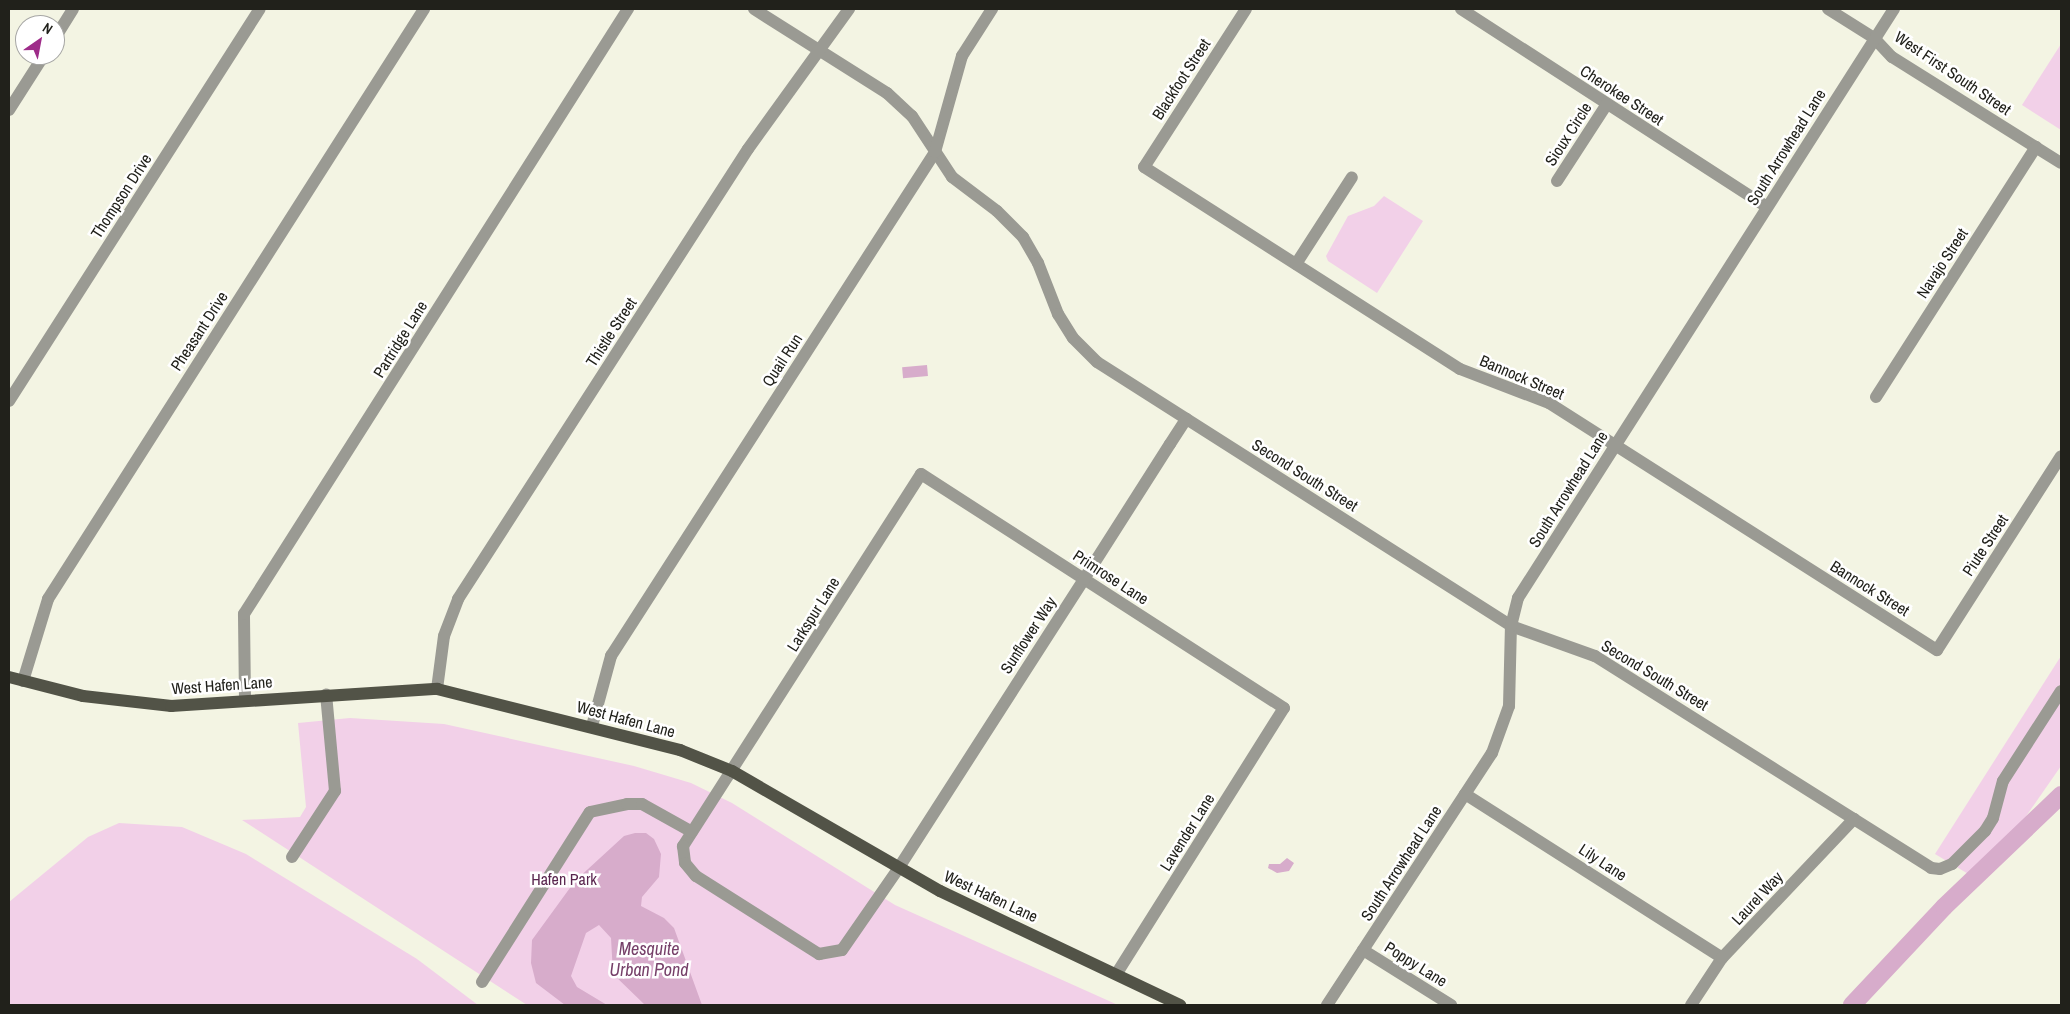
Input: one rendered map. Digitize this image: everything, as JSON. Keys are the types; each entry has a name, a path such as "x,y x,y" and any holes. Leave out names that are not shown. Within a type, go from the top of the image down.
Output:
{"main road":[{"name":"West Hafen Lane","path":"9,677 83,696 171,706 245,699 438,689 592,726 680,750 732,771 898,869 1117,972 1180,1005"}],"street":[{"path":"65,23 74,9"},
{"name":"Thompson Drive","path":"9,401 260,9"},
{"name":"Pheasant Drive","path":"23,681 48,599 424,9"},
{"name":"Partridge Lane","path":"245,699 244,614 628,9"},
{"name":"Second South Street","path":"754,9 887,93 912,116 952,178 997,211 1023,237 1038,263 1058,314 1073,338 1097,362 1511,626 1595,656 1931,868 1940,869 1952,864 1985,831 1993,818 2003,781 2061,691"},
{"name":"Thistle Street","path":"438,689 444,636 458,599 748,149 821,51 849,9"},
{"name":"Quail Run","path":"592,726 611,656 935,152 962,56 992,9"},
{"name":"Blackfoot Street","path":"1144,167 1246,9"},
{"name":"Cherokee Street","path":"1461,9 1767,207"},
{"name":"West First South Street","path":"1828,9 1874,38 1892,56 2061,163"},
{"name":"South Arrowhead Lane","path":"1327,1005 1492,753 1509,706 1511,626 1518,598 1894,9"},
{"path":"9,110 38,65"},
{"name":"Sioux Circle","path":"1557,181 1607,104"},
{"name":"Navajo Street","path":"1876,397 2036,147"},
{"name":"Bannock Street","path":"1144,167 1460,369 1549,404 1937,650"},
{"path":"1296,264 1352,177"},
{"name":"Sunflower Way","path":"692,832 683,846 685,863 696,876 819,954 833,954 850,943 1186,419"},
{"name":"Piute Street","path":"1937,650 2061,456"},
{"name":"Primrose Lane","path":"921,474 1284,708"},
{"name":"Larkspur Lane","path":"692,832 921,474"},
{"path":"292,857 335,791 326,694"},
{"name":"Lavender Lane","path":"1117,972 1284,708"},
{"name":"Lily Lane","path":"1466,794 1722,958"},
{"path":"482,982 590,812 627,804 642,804 692,832"},
{"name":"Laurel Way","path":"1691,1005 1722,958 1854,819"},
{"name":"Poppy Lane","path":"1363,950 1452,1005"}],"green space":[{"path":"2061,44 2061,130 2022,105"},
{"path":"1384,196 1423,221 1377,293 1328,261 1326,256 1348,216 1374,206"},
{"path":"2061,656 2061,766 2020,825 1970,875 1935,854"},
{"name":"Hafen Park","path":"350,718 444,724 634,766 691,783 732,803 895,905 1118,1005 527,1005 242,820 300,817 306,807 298,723"},
{"path":"119,823 182,827 246,854 417,959 478,1005 9,1005 9,902 88,837"}],"water":[{"path":"927,365 928,376 903,378 902,367"},
{"name":"Mesquite Urban Pond","path":"646,833 654,839 661,854 659,877 642,897 641,906 664,918 674,928 702,1005 645,1005 613,974 611,938 599,925 586,933 571,976 577,987 607,1005 565,1005 536,983 531,963 532,940 575,881 624,836"},
{"path":"1287,858 1294,863 1289,871 1277,873 1268,868 1269,864 1280,864"}],"waterway":[{"path":"1852,1005 1944,907 2061,795"}]}
